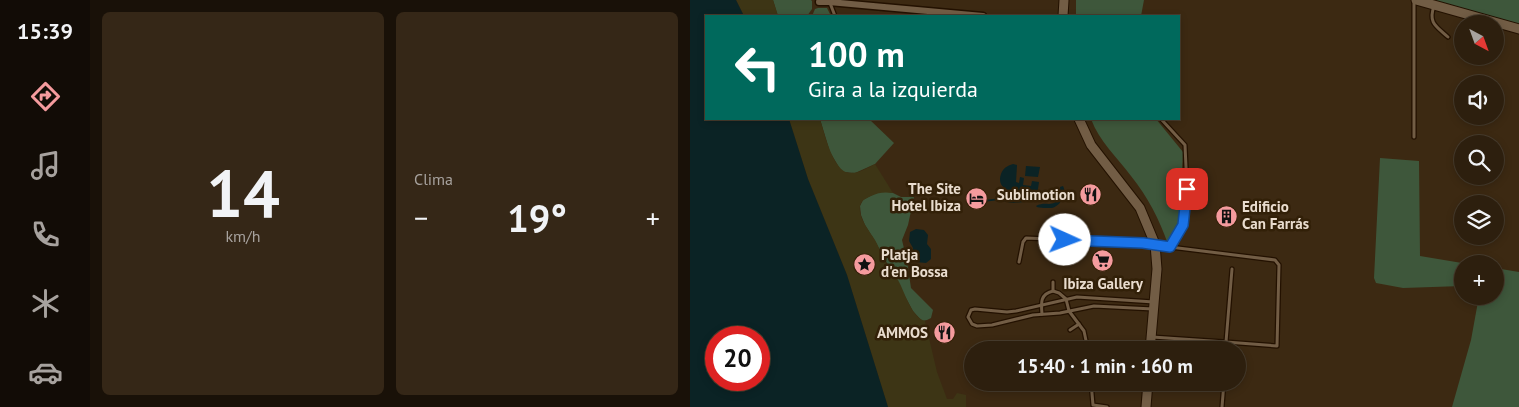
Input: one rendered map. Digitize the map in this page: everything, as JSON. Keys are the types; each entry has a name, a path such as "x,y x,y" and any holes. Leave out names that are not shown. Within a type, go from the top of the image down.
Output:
{"street":[{"path":"1063,15 1064,0"},
{"path":"1415,0 1519,29"},
{"path":"818,2 906,13 957,15"},
{"path":"1079,120 1091,145 1140,208 1155,244 1157,260 1151,341"},
{"path":"1146,407 1147,391"}],"lane":[{"path":"1414,137 1415,0"},
{"path":"829,2 835,15"},
{"path":"1435,5 1431,15 1433,23 1448,37"},
{"path":"1162,120 1185,145 1187,189 1183,225 1170,247"},
{"path":"1019,262 1023,242 1026,238 1155,244 1275,260 1278,265 1278,346 1246,344"},
{"path":"1226,341 1232,269"},
{"path":"1053,282 1053,291"},
{"path":"1042,314 1041,299 1044,295 1053,291 1059,292 1066,299 1070,311 1084,331 1086,341"},
{"path":"1077,297 1154,306 1101,305 1042,314 992,325 977,326 972,324 968,317 970,310 975,309 1007,312 1077,297"},
{"path":"1070,330 1079,324"},
{"path":"1152,337 1211,341"},
{"path":"1092,391 1093,405 1107,407"},
{"path":"1222,407 1223,391"}],"green space":[{"path":"773,0 812,1 812,9 808,15 778,15"},
{"path":"1076,0 1144,0 1141,15 1076,15"},
{"path":"1433,0 1519,0 1519,26 1504,22 1504,15 1482,15"},
{"path":"827,8 830,15 812,15 815,9"},
{"path":"820,120 870,120 894,143 875,164 855,173 844,172 840,169 830,152"},
{"path":"1091,120 1157,120 1183,152 1179,223 1168,244 1148,200 1103,142"},
{"path":"1380,158 1419,161 1420,256 1454,262 1454,286 1403,288 1376,283 1374,278"},
{"path":"884,191 901,197 914,197 908,225 902,240 911,288 933,310 931,318 927,320 922,321 913,311 861,215 860,206 863,200"},
{"path":"1504,270 1519,272 1519,407 1452,407 1471,340 1477,305 1504,305"}],"sand":[{"path":"736,0 773,0 778,15 744,15"},
{"name":"Platja d'en Bossa","path":"789,120 820,120 830,150 838,166 843,171 856,173 875,164 893,193 879,193 862,202 860,210 864,224 885,261 897,277 912,309 920,319 925,321 937,372 947,399 953,399 957,393 966,395 966,407 888,407 847,275 808,179"}],"water":[{"path":"690,0 736,0 744,15 705,15 705,120 789,120 808,179 847,275 888,407 690,407"},
{"path":"1013,164 1017,165 1016,182 1019,183 1020,177 1024,178 1023,185 1031,186 1032,181 1039,182 1037,196 1012,192 1002,186 1000,181 1002,172"},
{"path":"1026,166 1040,167 1038,177 1025,176"},
{"path":"1063,186 1064,196 1058,205 1052,208 1039,208 1036,206 1058,200 1061,195 1060,187"},
{"path":"1003,198 1022,200 1024,202 1012,203 999,200 983,202 984,200"},
{"path":"916,229 924,230 928,235 927,244 931,249 931,259 926,263 916,262 912,258 913,248 909,241 910,232"}],"place":[{"name":"Sublimotion","path":"1091,195"},
{"name":"The Site Hotel Ibiza","path":"977,198"},
{"name":"Edificio Can Farrás","path":"1226,216"},
{"name":"Ibiza Gallery","path":"1103,261"},
{"name":"Platja d'en Bossa","path":"865,264"},
{"name":"AMMOS","path":"944,333"}],"route":[{"path":"1065,240 1143,243 1170,247 1183,225 1187,189"}]}
